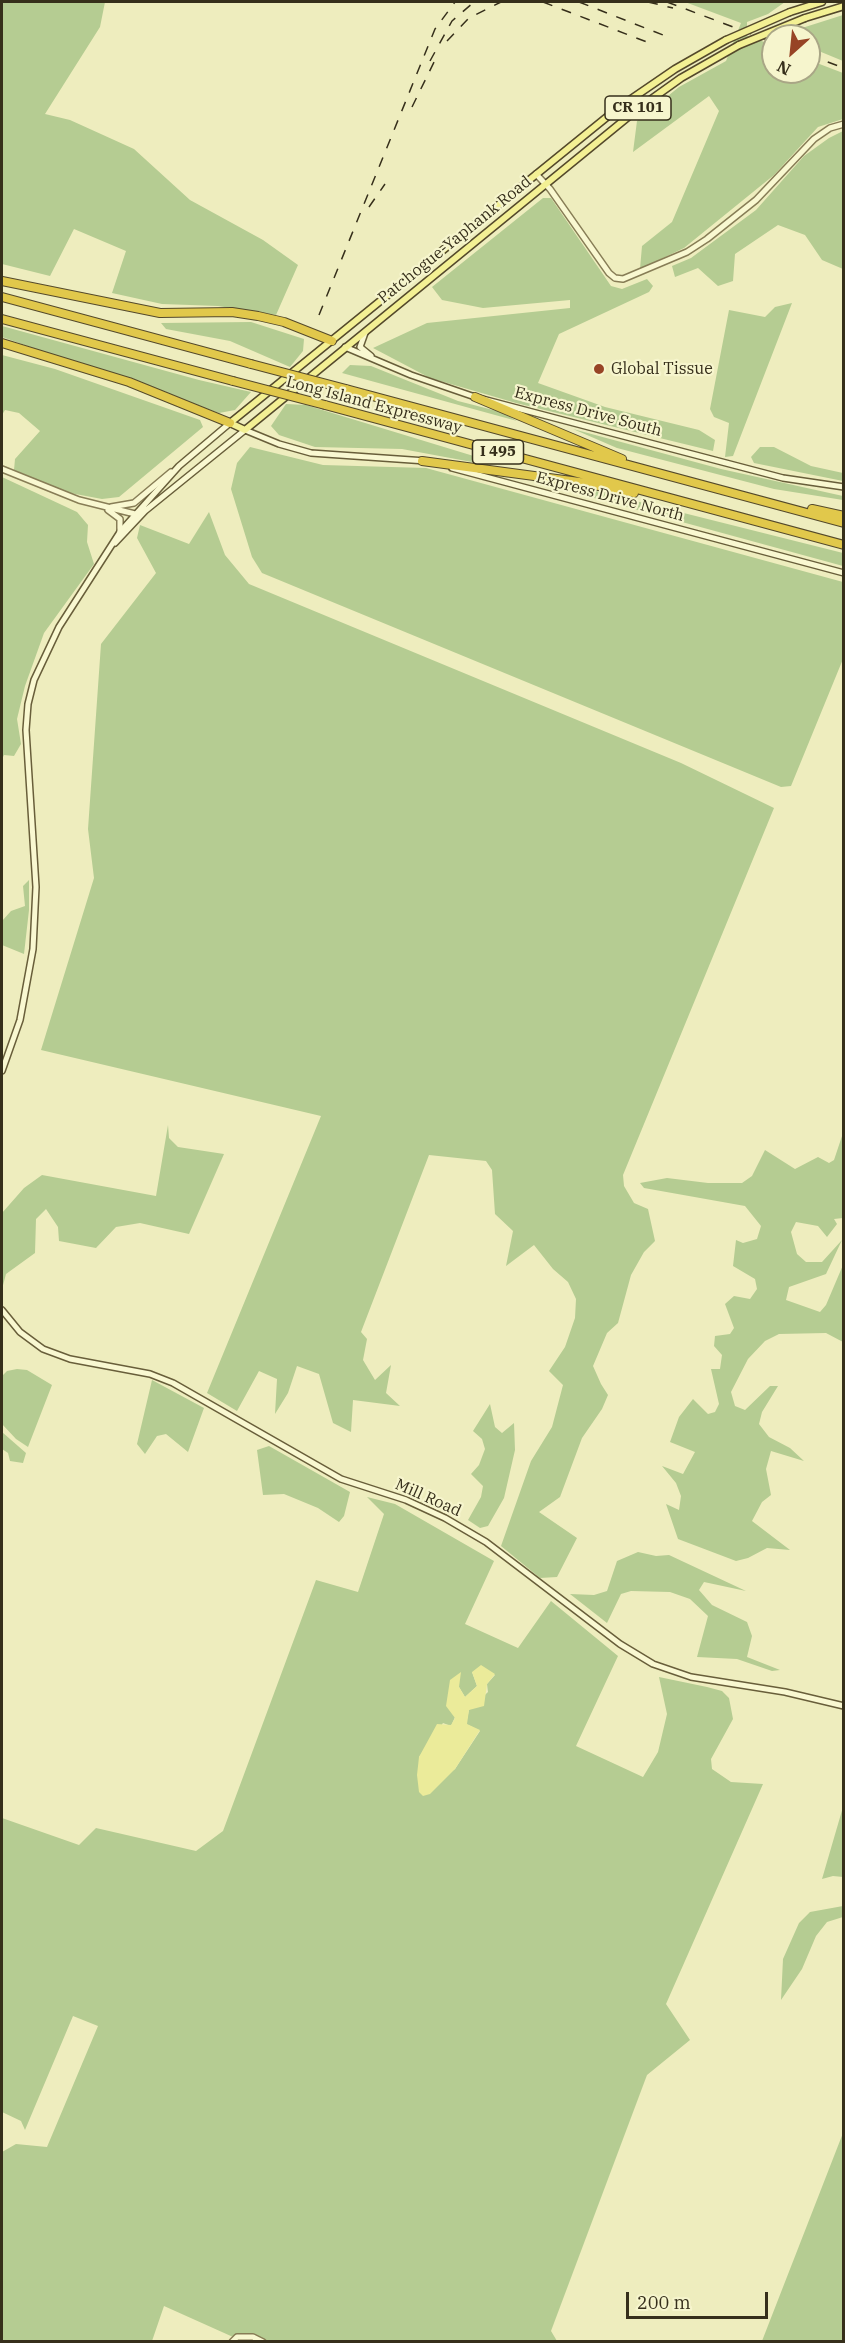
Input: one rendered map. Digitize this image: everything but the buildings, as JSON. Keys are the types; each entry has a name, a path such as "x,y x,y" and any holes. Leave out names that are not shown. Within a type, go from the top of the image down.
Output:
{"highway":[{"path":"2,281 159,313 232,312 258,316 284,322 332,341"},
{"name":"Long Island Expressway","path":"2,297 843,523"},
{"name":"Long Island Expressway","path":"2,319 843,544"},
{"path":"2,343 129,382 230,423"},
{"path":"475,397 653,472"},
{"path":"422,460 579,482 671,498"},
{"path":"760,501 843,516"}],"main road":[{"name":"Patchogue-Yaphank Road","path":"2,1071 20,1020 34,934 36,880 26,742 28,704 34,680 52,641 115,543 179,466 630,98 726,40 790,12 822,2"},
{"name":"Patchogue-Yaphank Road","path":"115,543 120,532 137,515 245,430 652,98 695,69 739,45 805,18 843,6"},
{"path":"536,174 546,184 609,273 615,278 623,279 687,252 707,239 756,200 814,139 830,128 843,124"},
{"path":"368,329 360,342 360,347 380,362"},
{"name":"Express Drive South","path":"332,341 380,362 475,397 783,478 843,487"},
{"name":"Express Drive North","path":"230,423 279,444 312,453 422,460 843,573"},
{"path":"104,507 134,503 179,466"},
{"path":"2,469 67,496 137,515"},
{"path":"104,507 118,517 121,525 120,532"},
{"name":"Mill Road","path":"2,1310 20,1332 49,1352 70,1359 150,1374 173,1383 341,1479 406,1500 445,1518 486,1542 620,1644 653,1664 697,1678 785,1692 843,1706"},
{"path":"232,2342 237,2337 253,2337 263,2342"}],"green space":[{"path":"2,2 105,2 100,27 45,114 70,120 134,149 190,200 263,240 298,265 276,315 218,306 162,304 112,293 126,251 74,229 50,276 2,264"},
{"path":"685,2 785,2 768,14 747,22 747,36 761,41 761,84 821,84 821,65 843,73 843,119 818,127 774,175 684,248 640,269 642,246 672,222 719,111 709,96 633,152 637,121 679,87 726,61 741,23"},
{"path":"843,15 843,61 821,52 821,24 815,24"},
{"path":"843,131 843,269 822,260 805,235 778,225 735,254 733,281 718,286 698,268 675,277 672,266 691,258 756,210 804,156"},
{"path":"543,198 551,198 611,286 622,289 647,279 653,286 649,292 559,334 538,383 605,407 699,430 715,440 713,451 516,403 430,378 373,348 427,323 570,308 570,300 483,308 442,300 432,287"},
{"path":"792,303 733,456 725,457 729,423 714,417 710,409 729,310 765,317 775,307"},
{"path":"251,322 304,339 303,351 290,367 230,341 166,329 161,323"},
{"path":"2,326 251,392 235,410 219,413 2,337"},
{"path":"2,355 55,369 200,420 203,427 119,497 102,499 70,493 14,470 15,459 40,431 19,413 5,410 2,415"},
{"path":"350,365 371,366 458,401 501,412 517,421 342,373"},
{"path":"286,404 306,405 490,461 488,465 402,449 315,447 279,435 271,426"},
{"path":"573,429 721,469 843,496 843,500 774,489 617,448"},
{"path":"250,447 323,465 426,468 843,582 843,659 791,786 781,787 262,573 252,557 231,489 237,463"},
{"path":"760,447 774,447 811,466 843,473 843,481 754,463 751,457"},
{"path":"2,477 77,512 88,525 87,542 94,564 44,633 25,686 17,719 21,744 14,756 4,755 2,759"},
{"path":"532,481 592,490 843,553 843,566"},
{"path":"209,512 225,555 249,584 681,763 774,808 623,1175 624,1186 634,1203 648,1209 655,1241 644,1252 631,1275 618,1323 607,1333 593,1366 608,1395 602,1409 582,1438 560,1497 539,1512 577,1538 557,1577 540,1578 501,1546 531,1461 552,1427 563,1385 549,1371 565,1347 575,1318 576,1299 568,1282 553,1269 534,1245 506,1266 513,1231 495,1214 492,1170 486,1161 429,1155 361,1332 367,1339 363,1360 375,1380 391,1365 386,1393 400,1406 353,1400 351,1432 333,1423 319,1374 297,1366 288,1393 275,1414 277,1379 259,1371 237,1411 207,1393 321,1116 41,1050 94,878 88,829 101,644 156,573 137,538 140,525 189,544"},
{"path":"29,880 29,910 24,954 2,945 2,921 11,911 25,906 23,886"},
{"path":"168,1125 169,1138 178,1147 224,1154 189,1234 140,1223 116,1227 96,1248 59,1241 58,1227 46,1209 36,1219 35,1253 6,1274 2,1289 2,1213 24,1188 42,1175 156,1196"},
{"path":"843,1133 843,1218 834,1219 837,1224 827,1237 818,1226 796,1222 791,1232 797,1254 806,1262 822,1262 842,1240 826,1274 789,1287 786,1300 820,1312 826,1305 843,1265 843,1342 826,1333 779,1334 765,1341 748,1359 731,1392 735,1406 745,1410 770,1386 778,1386 762,1412 759,1424 769,1437 790,1448 804,1461 771,1451 766,1469 771,1495 762,1502 752,1521 790,1550 767,1548 748,1558 736,1561 678,1539 666,1504 679,1510 681,1496 676,1483 662,1466 683,1474 695,1452 670,1442 679,1417 693,1399 708,1414 715,1412 719,1404 711,1369 720,1369 722,1355 714,1346 715,1336 730,1334 734,1328 725,1304 734,1296 750,1299 757,1289 755,1279 733,1266 736,1240 743,1243 757,1239 761,1226 745,1206 644,1188 640,1183 667,1178 708,1183 742,1183 752,1176 765,1150 795,1169 818,1157 829,1163 834,1160"},
{"path":"27,1370 52,1385 28,1447 16,1439 2,1424 2,1376 7,1371"},
{"path":"152,1380 204,1408 188,1452 166,1434 157,1436 145,1454 137,1444"},
{"path":"490,1404 495,1427 502,1433 514,1423 515,1450 504,1498 488,1526 480,1528 468,1520 481,1497 483,1486 471,1474 479,1465 485,1449 482,1439 473,1431"},
{"path":"2,1432 26,1453 23,1463 10,1461 8,1453 2,1449"},
{"path":"269,1446 350,1492 344,1516 339,1522 318,1508 284,1494 263,1495 257,1450"},
{"path":"367,1497 395,1504 494,1561 465,1624 518,1648 551,1601 618,1656 576,1746 643,1777 658,1752 667,1714 659,1677 722,1691 729,1698 733,1719 711,1759 712,1769 731,1782 763,1784 666,2004 690,2040 647,2075 551,2331 557,2341 242,2341 164,2306 152,2341 2,2342 2,2152 16,2144 47,2147 98,2026 73,2016 25,2130 21,2121 2,2112 2,1818 79,1845 96,1828 196,1851 223,1831 316,1580 358,1592 384,1514","holes":["472,1672 495,1675 487,1684 488,1692 469,1710 466,1724 480,1731 455,1769 419,1792 419,1757 443,1723 451,1726 455,1717 459,1687 465,1697 477,1686"]},
{"path":"638,1552 656,1556 669,1555 746,1591 704,1582 699,1590 712,1605 747,1622 752,1636 747,1657 780,1670 772,1671 737,1659 697,1657 708,1616 690,1599 670,1592 631,1591 621,1594 607,1623 570,1594 594,1595 607,1591 617,1561"},
{"path":"843,1807 843,1877 833,1876 822,1879"},
{"path":"843,1906 843,1917 827,1922 816,1936 802,1969 781,2000 783,1959 799,1923 810,1912"},
{"path":"843,2133 843,2341 762,2341"}],"sand":[{"path":"481,1665 495,1674 487,1684 484,1706 469,1710 467,1724 480,1730 455,1769 430,1794 423,1796 419,1792 417,1775 419,1757 437,1724 451,1725 455,1718 446,1706 450,1680 461,1672 459,1687 465,1697 477,1686 472,1672"}],"railway":[{"path":"319,315 435,29 455,2"},
{"path":"430,61 452,21 474,2"},
{"path":"447,41 469,18 501,2"},
{"path":"543,2 652,44"},
{"path":"579,2 663,35"},
{"path":"648,2 673,8"},
{"path":"667,2 761,37"},
{"path":"412,107 437,56"},
{"path":"821,59 844,68"},
{"path":"369,207 385,184"}],"place":[{"name":"Global Tissue","path":"599,369"}]}
